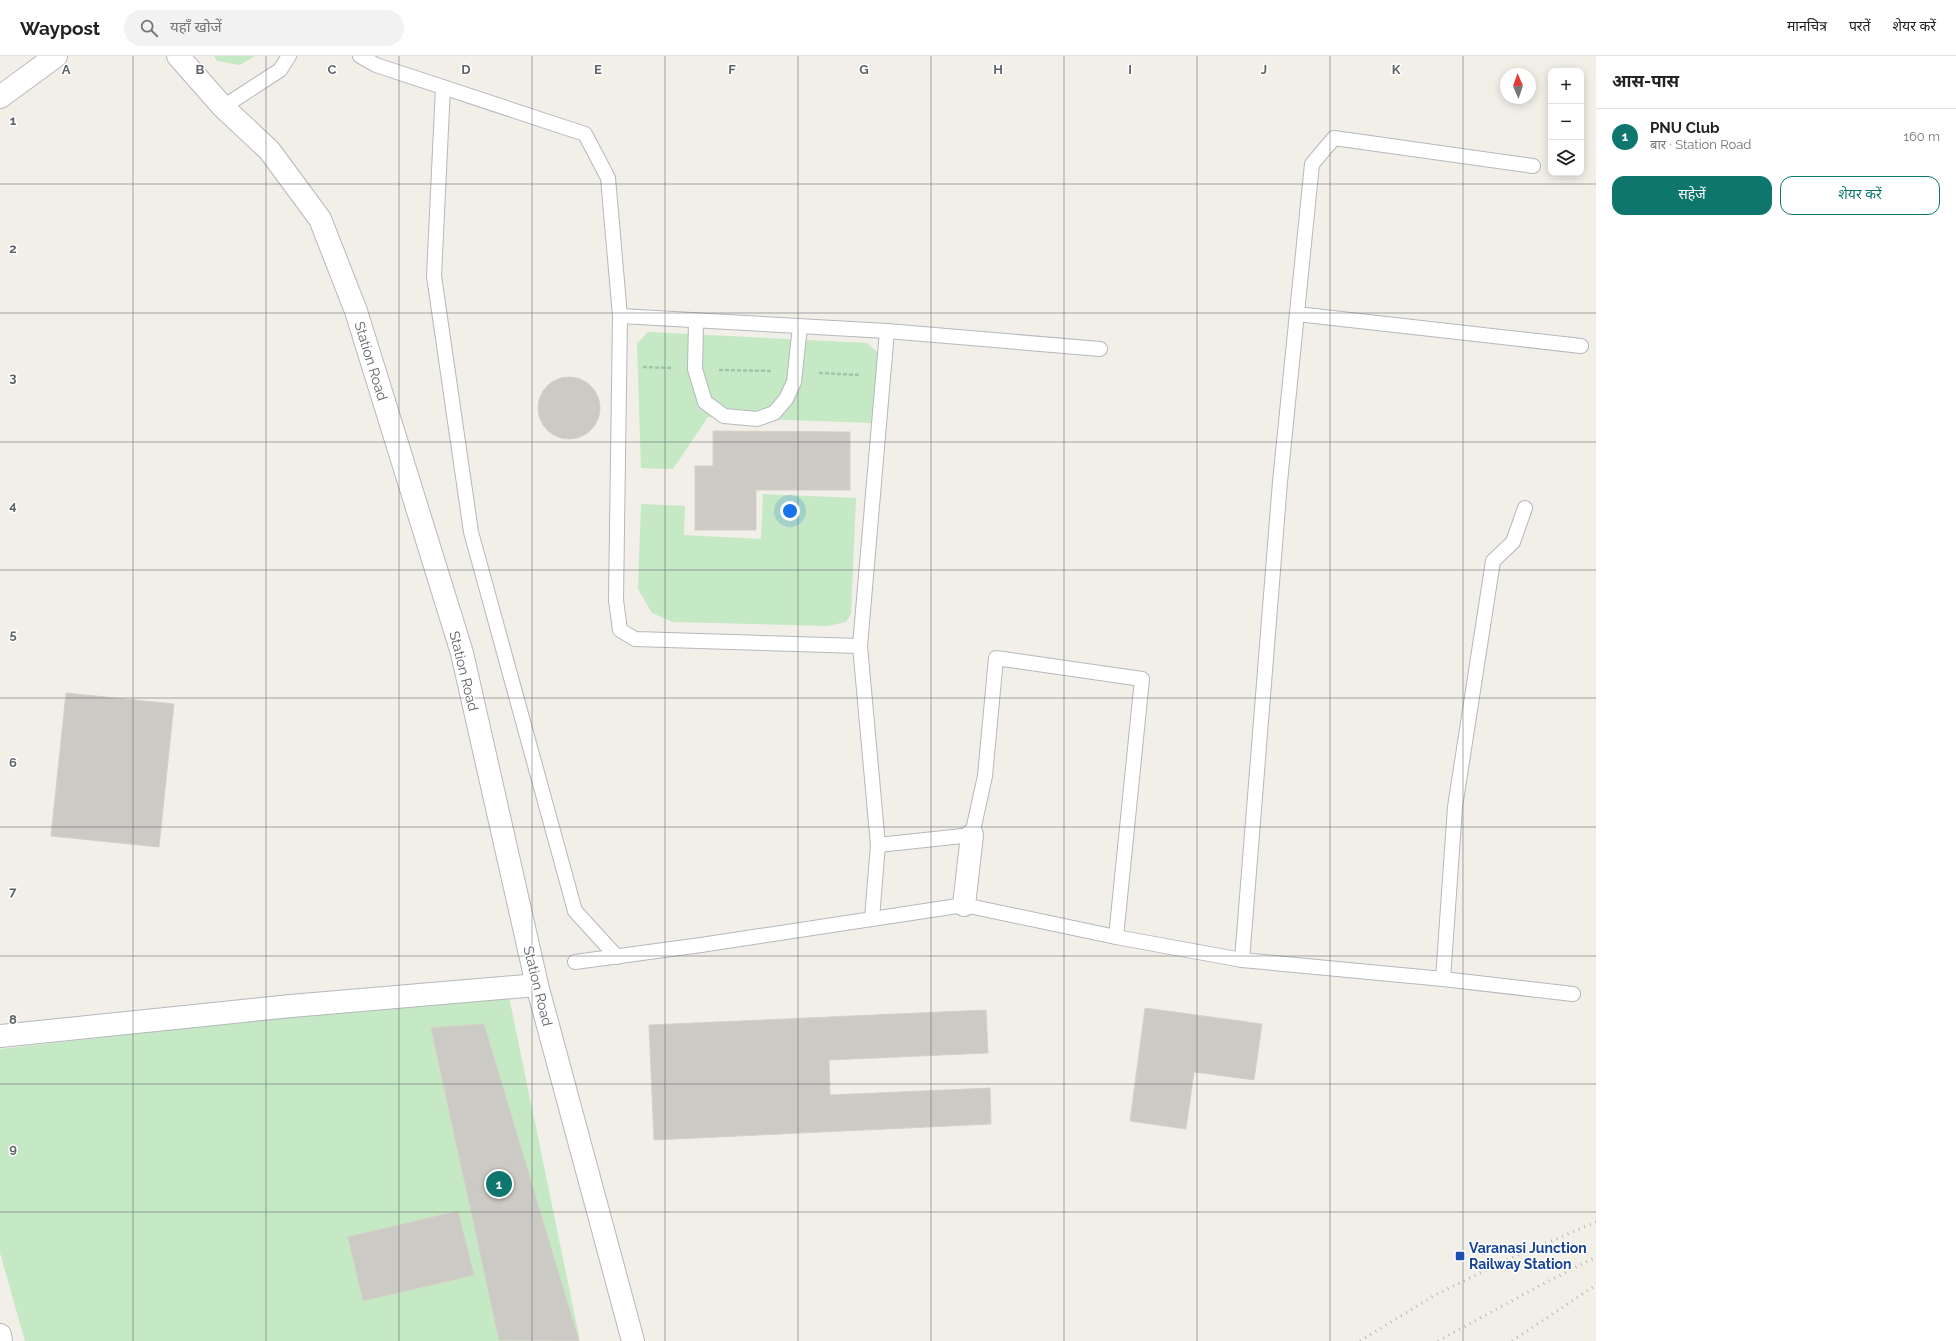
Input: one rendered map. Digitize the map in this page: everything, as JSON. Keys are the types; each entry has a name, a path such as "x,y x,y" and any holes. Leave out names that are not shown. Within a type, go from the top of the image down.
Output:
{"street":[{"path":"0,97 56,56"},
{"name":"Station Road","path":"178,56 223,107 269,150 320,219 356,311 462,653 536,985 633,1341"},
{"path":"964,905 972,835"},
{"path":"0,1036 291,1006 536,985"},
{"path":"0,1335 1,1341"}],"lane":[{"path":"223,107 280,70 289,56"},
{"path":"360,56 376,65 584,134 608,178 620,316 618,367 616,600 620,630 634,639 860,646"},
{"path":"443,87 434,276 471,532 575,911 617,956"},
{"path":"1242,960 1280,482 1312,164 1334,138 1533,166"},
{"path":"1297,314 1581,346"},
{"path":"620,316 887,331 1100,349"},
{"path":"696,321 695,369 705,402 724,416 757,419 774,413 786,399 794,382 800,326"},
{"path":"872,918 878,845 860,646 887,331"},
{"path":"1443,979 1455,807 1493,560 1513,542 1524,508"},
{"path":"878,845 972,835 985,776 996,658 1142,679 1116,936"},
{"path":"575,962 701,945 964,905 1242,960 1443,979 1572,994"}],"path":[{"path":"618,367 883,376"}],"green space":[{"path":"214,56 255,56 240,65 217,61"},
{"path":"648,332 867,343 878,353 872,423 708,417 673,469 641,468 637,344"},
{"path":"763,494 856,498 851,614 846,622 827,626 673,622 652,613 638,589 641,504 685,506 684,535 761,539"},
{"path":"508,992 580,1341 25,1341 0,1253 0,1049"}],"building":[{"path":"569,377 586,382 591,386 595,391 600,408 595,425 591,430 586,434 569,439 552,434 547,430 543,425 538,408 543,391 547,386 552,382"},
{"path":"713,431 850,432 850,490 756,490 756,530 695,530 695,466 713,466"},
{"path":"66,693 174,704 159,847 51,836"},
{"path":"1145,1008 1262,1024 1254,1080 1194,1072 1186,1129 1130,1121"},
{"path":"986,1010 988,1053 829,1060 830,1095 990,1088 991,1124 654,1140 649,1025"},
{"path":"484,1024 579,1341 499,1340 431,1028"},
{"path":"458,1211 474,1275 363,1301 348,1237"}],"railway":[{"path":"1360,1341 1435,1295 1509,1259 1596,1222"},
{"path":"1438,1341 1596,1257"},
{"path":"1512,1341 1596,1285"}],"place":[{"name":"PNU Club","path":"499,1184"},
{"name":"Varanasi Junction Railway Station","path":"1460,1256"}]}
